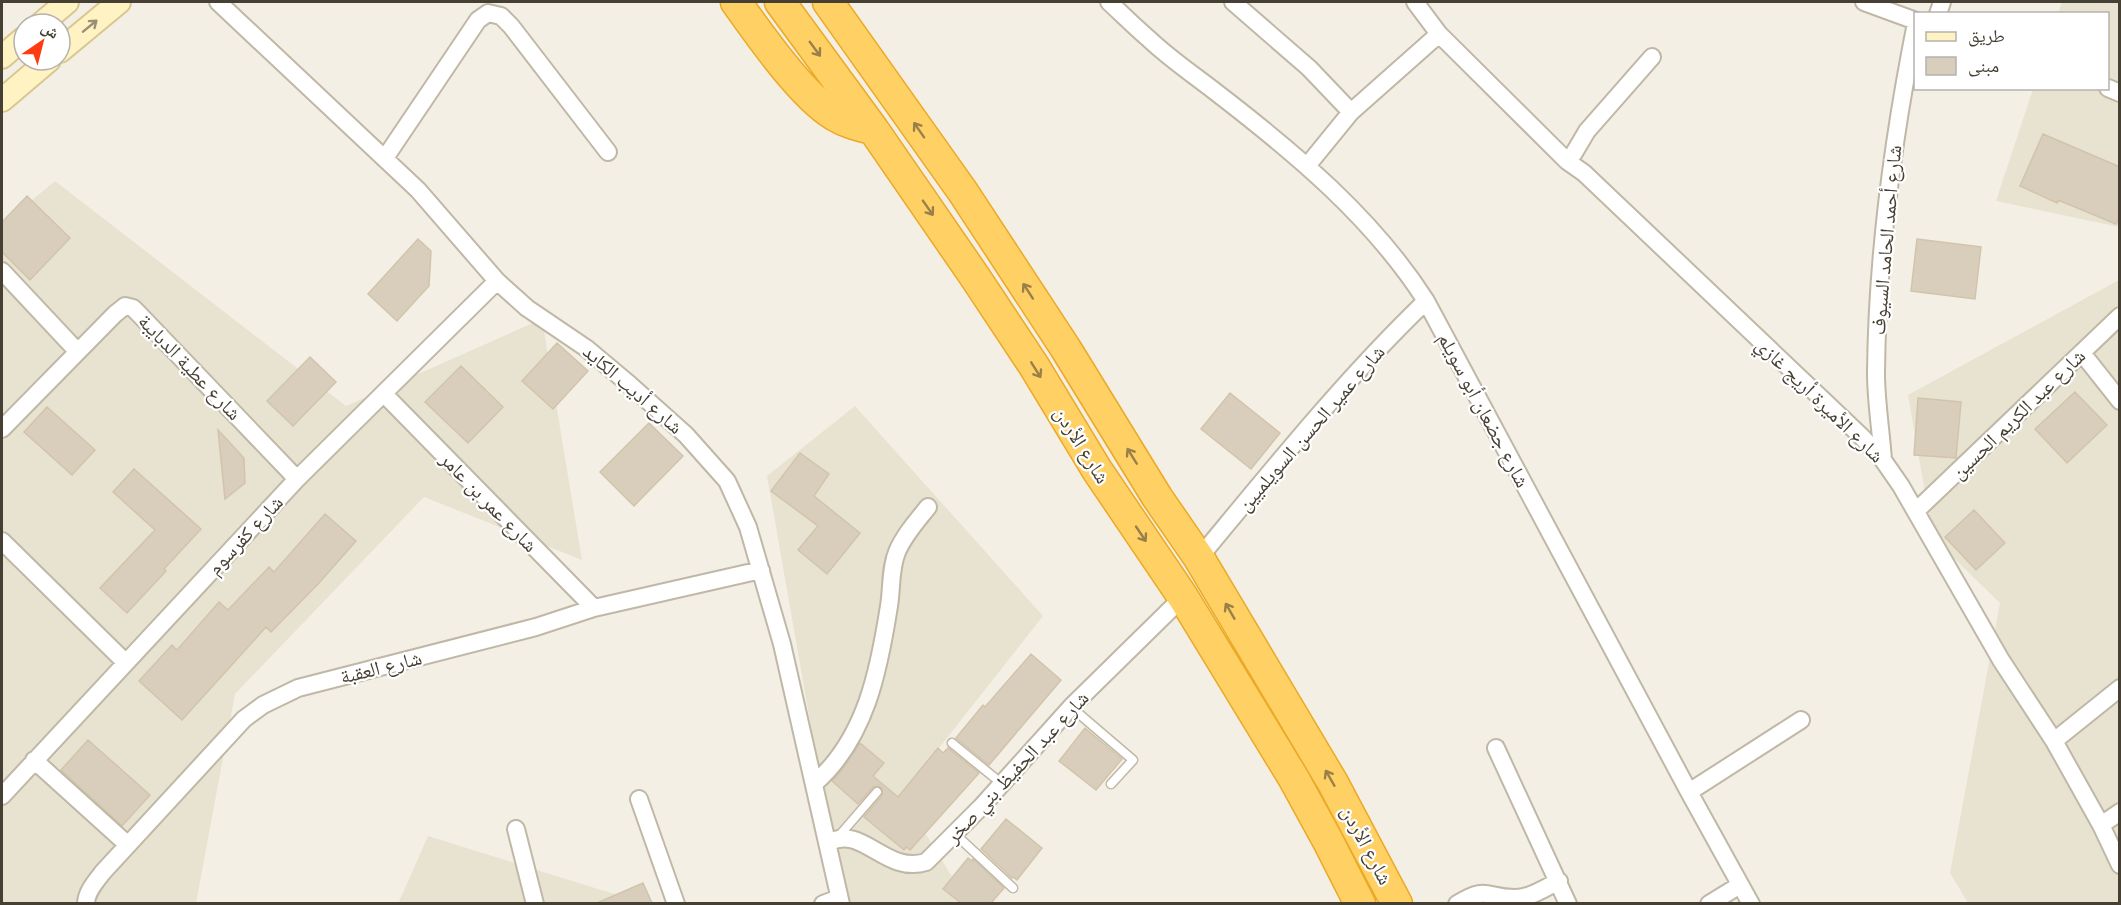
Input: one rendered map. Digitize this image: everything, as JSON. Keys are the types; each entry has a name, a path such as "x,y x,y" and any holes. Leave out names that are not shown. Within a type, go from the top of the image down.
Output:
{"highway":[{"path":"736,2 752,25 810,95 832,114 852,125 873,129"},
{"name":"شارع الأردن","path":"780,2 873,129 975,277 1034,366 1098,470 1183,597 1288,770 1328,841 1359,903"},
{"name":"شارع الأردن","path":"828,2 976,212 1199,558 1332,783 1397,903"},
{"path":"839,2 878,71"}],"main road":[{"path":"55,12 67,2"},
{"path":"72,41 119,2"},
{"path":"2,100 35,72"}],"street":[{"name":"شارع أديب الكايد","path":"218,2 418,190 497,281 527,308 586,348 620,376 686,435 727,481 738,502 761,570 782,644 815,783 833,840 835,901"},
{"name":"شارع جضعان أبو سويلم","path":"1109,2 1148,39 1307,166 1362,218 1393,254 1426,301 1689,792 1751,903"},
{"path":"1233,2 1309,68 1351,112"},
{"name":"شارع الأميرة أريج غازي","path":"1415,2 1439,34 1567,161 1584,173 1861,436 1883,460 1916,511 2001,660 2054,741 2101,825 2120,865"},
{"path":"1864,2 1914,21"},
{"path":"385,158 484,8 501,16 511,26 608,152"},
{"name":"شارع أحمد الحامد السيوف","path":"1883,460 1876,375 1879,281 1893,143 1914,33"},
{"path":"1307,166 1351,112 1439,34"},
{"path":"1567,161 1587,130 1652,57"},
{"path":"2,271 77,351 2,429"},
{"name":"شارع كفرسوم","path":"2,796 297,479 385,395 497,281"},
{"name":"شارع عمير الحسن السويلميين","path":"1199,558 1287,453 1398,328 1426,301"},
{"name":"شارع عطية الدبايبة","path":"77,351 121,309 125,306 133,308 297,479"},
{"name":"شارع عبد الكريم الحسين","path":"1916,511 2120,316"},
{"path":"2082,353 2120,401"},
{"name":"شارع عمر بن عامر","path":"385,395 594,608"},
{"path":"815,783 828,771 854,736 862,718 872,692 889,606 896,554 902,541 928,507"},
{"path":"2,541 125,662"},
{"name":"شارع العقبة","path":"86,903 86,898 97,879 244,719 279,696 341,676 536,627 594,608 761,570"},
{"name":"شارع عبد الحفيظ بني صخر","path":"833,840 859,841 886,858 904,864 916,865 926,862 955,834 1071,707 1183,597"},
{"path":"2054,741 2120,688"},
{"path":"1689,792 1801,720"},
{"path":"1496,748 1568,903"},
{"path":"34,760 128,845"},
{"path":"639,799 676,903"},
{"path":"2101,825 2120,812"},
{"path":"516,829 533,903"},
{"path":"1457,903 1484,892 1515,898 1530,895 1559,882"},
{"path":"1709,903 1740,885"}],"lane":[{"path":"1071,707 1133,760 1111,784"},
{"path":"952,742 1001,783"},
{"path":"833,840 877,792"},
{"path":"955,834 1013,888"}],"shaded area":[{"path":"2062,2 2119,2 2119,227 1996,201 2033,90 2109,90 2109,12 2058,12"},
{"path":"55,181 346,406 542,319 582,560 424,497 235,694 196,903 2,904 2,225"},
{"path":"2119,280 2119,903 1968,903 1950,873 2000,603 1933,538 1908,395"},
{"path":"855,406 1043,616 902,795 968,903 842,903 767,476"},
{"path":"428,836 643,903 398,904"}],"building":[{"path":"2043,134 2120,167 2120,216 2116,224 2058,200 2057,203 2020,186"},
{"path":"27,196 70,238 30,280 2,252 2,222"},
{"path":"418,239 431,251 429,286 397,321 368,294"},
{"path":"1917,239 1981,247 1975,299 1911,291"},
{"path":"557,343 588,371 553,409 522,381"},
{"path":"310,357 336,382 293,426 267,401"},
{"path":"461,366 503,407 468,443 425,402"},
{"path":"2075,392 2107,425 2067,463 2035,429"},
{"path":"1230,393 1280,433 1251,469 1201,429"},
{"path":"1918,398 1961,402 1956,458 1914,455"},
{"path":"47,407 95,450 72,475 24,432"},
{"path":"649,423 683,456 634,506 600,472"},
{"path":"218,430 244,458 245,483 225,499"},
{"path":"800,453 829,474 814,496 860,533 827,574 798,550 818,526 771,491"},
{"path":"134,469 201,529 127,613 100,588 155,530 113,492"},
{"path":"1974,510 2005,543 1976,570 1945,537"},
{"path":"325,514 356,541 271,632 266,627 182,720 139,681 172,645 177,650 219,602 228,610 269,567 274,572"},
{"path":"1031,654 1061,680 989,765 956,738 983,705 985,707"},
{"path":"1085,728 1122,759 1096,790 1059,761"},
{"path":"88,740 150,795 122,826 61,770"},
{"path":"860,743 884,763 873,776 898,797 938,748 943,753 948,748 979,773 910,850 906,847 904,850 864,817 882,796 882,788 873,787 858,804 832,781"},
{"path":"1006,819 1042,848 1017,880 981,849"},
{"path":"968,858 972,861 973,859 1004,888 991,903 961,903 943,889"},
{"path":"643,883 652,903 597,903"}]}
